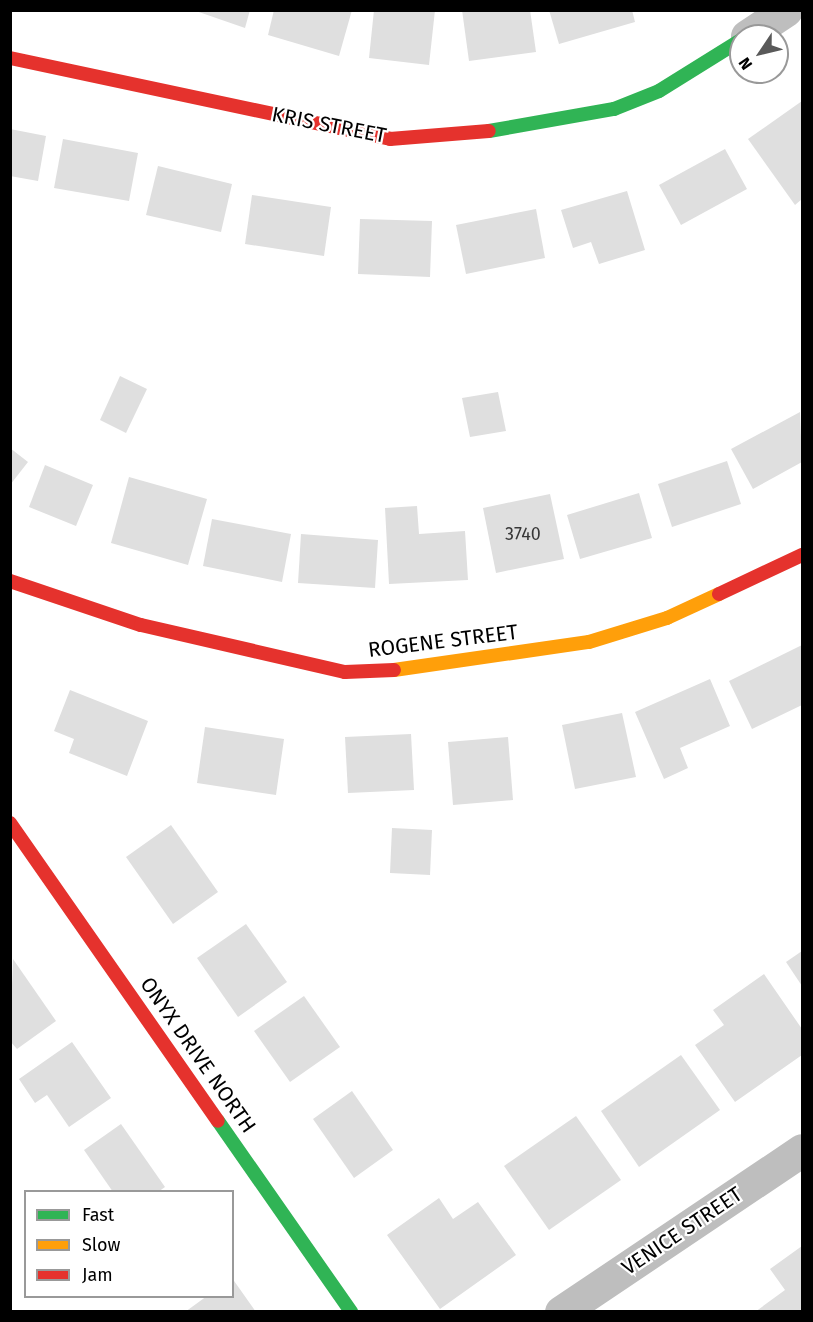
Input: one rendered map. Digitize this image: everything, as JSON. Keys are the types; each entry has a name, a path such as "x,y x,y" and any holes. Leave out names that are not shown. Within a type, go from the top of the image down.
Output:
{"street":[{"path":"765,24 786,10"},
{"name":"KRIS STREET","path":"10,58 390,139 503,130 614,109 659,91 729,47"},
{"name":"ROGENE STREET","path":"10,581 141,625 345,672 424,668 589,642 667,618 802,555"},
{"name":"ONYX DRIVE NORTH","path":"10,823 351,1311"},
{"name":"VENICE STREET","path":"561,1311 802,1150"}],"building":[{"path":"193,10 250,10 245,28"},
{"path":"274,10 352,10 339,56 268,35"},
{"path":"374,10 435,10 429,65 369,58"},
{"path":"462,10 530,10 536,52 469,61"},
{"path":"549,10 632,10 635,22 559,44"},
{"path":"802,101 802,199 795,205 748,139"},
{"path":"10,129 46,136 38,181 10,176"},
{"path":"63,139 138,153 129,201 54,188"},
{"path":"725,149 747,189 681,225 659,185"},
{"path":"158,166 232,184 221,232 146,215"},
{"path":"627,191 645,250 599,264 591,242 573,248 561,210"},
{"path":"252,195 331,207 324,256 245,244"},
{"path":"536,209 545,258 466,274 456,225"},
{"path":"360,219 432,221 430,277 358,274"},
{"path":"120,376 147,389 126,433 100,420"},
{"path":"498,392 506,431 470,437 462,398"},
{"path":"800,412 802,462 753,489 731,449"},
{"path":"10,448 28,462 10,485"},
{"path":"727,461 741,504 672,527 658,484"},
{"path":"45,465 93,485 76,526 29,507"},
{"path":"129,477 207,499 188,565 111,543"},
{"path":"639,493 652,538 580,559 567,515"},
{"path":"550,494 564,559 496,573 483,508"},
{"path":"417,506 419,534 465,531 468,580 389,584 385,508"},
{"path":"212,519 291,534 282,582 203,566"},
{"path":"301,534 378,540 375,588 298,583"},
{"path":"802,645 802,705 752,729 729,681"},
{"path":"710,679 730,726 680,748 688,768 664,779 635,712"},
{"path":"70,690 148,721 127,776 69,753 74,739 54,731"},
{"path":"622,713 636,777 575,789 562,725"},
{"path":"205,727 284,739 276,795 197,783"},
{"path":"411,734 414,790 348,793 345,737"},
{"path":"508,737 513,800 453,805 448,742"},
{"path":"171,825 218,892 173,924 126,857"},
{"path":"392,828 432,830 430,875 390,873"},
{"path":"246,924 287,982 238,1017 197,958"},
{"path":"802,951 802,986 786,962"},
{"path":"13,959 56,1021 17,1049 10,1041"},
{"path":"764,974 802,1029 802,1055 735,1102 695,1045 724,1025 713,1010"},
{"path":"304,996 340,1047 290,1082 254,1031"},
{"path":"72,1042 111,1098 69,1127 47,1095 35,1103 19,1079"},
{"path":"681,1055 720,1110 639,1167 601,1111"},
{"path":"352,1091 393,1150 354,1178 313,1119"},
{"path":"576,1116 621,1180 549,1230 504,1166"},
{"path":"121,1124 165,1187 161,1190 112,1190 84,1150"},
{"path":"439,1198 453,1219 478,1202 516,1255 440,1309 387,1235"},
{"path":"802,1246 802,1312 755,1312 785,1290 770,1269"},
{"path":"234,1281 256,1312 185,1312 204,1298 234,1298"}],"traffic: fast":[{"path":"489,131 614,109 659,91 729,47"},
{"path":"218,1121 351,1312"}],"traffic: slow":[{"path":"394,670 589,642 667,618 719,594"}],"traffic: jam":[{"path":"10,58 390,139 489,131"},
{"path":"719,594 802,555"},
{"path":"10,581 141,625 345,672 394,670"},
{"path":"10,823 218,1121"}]}
